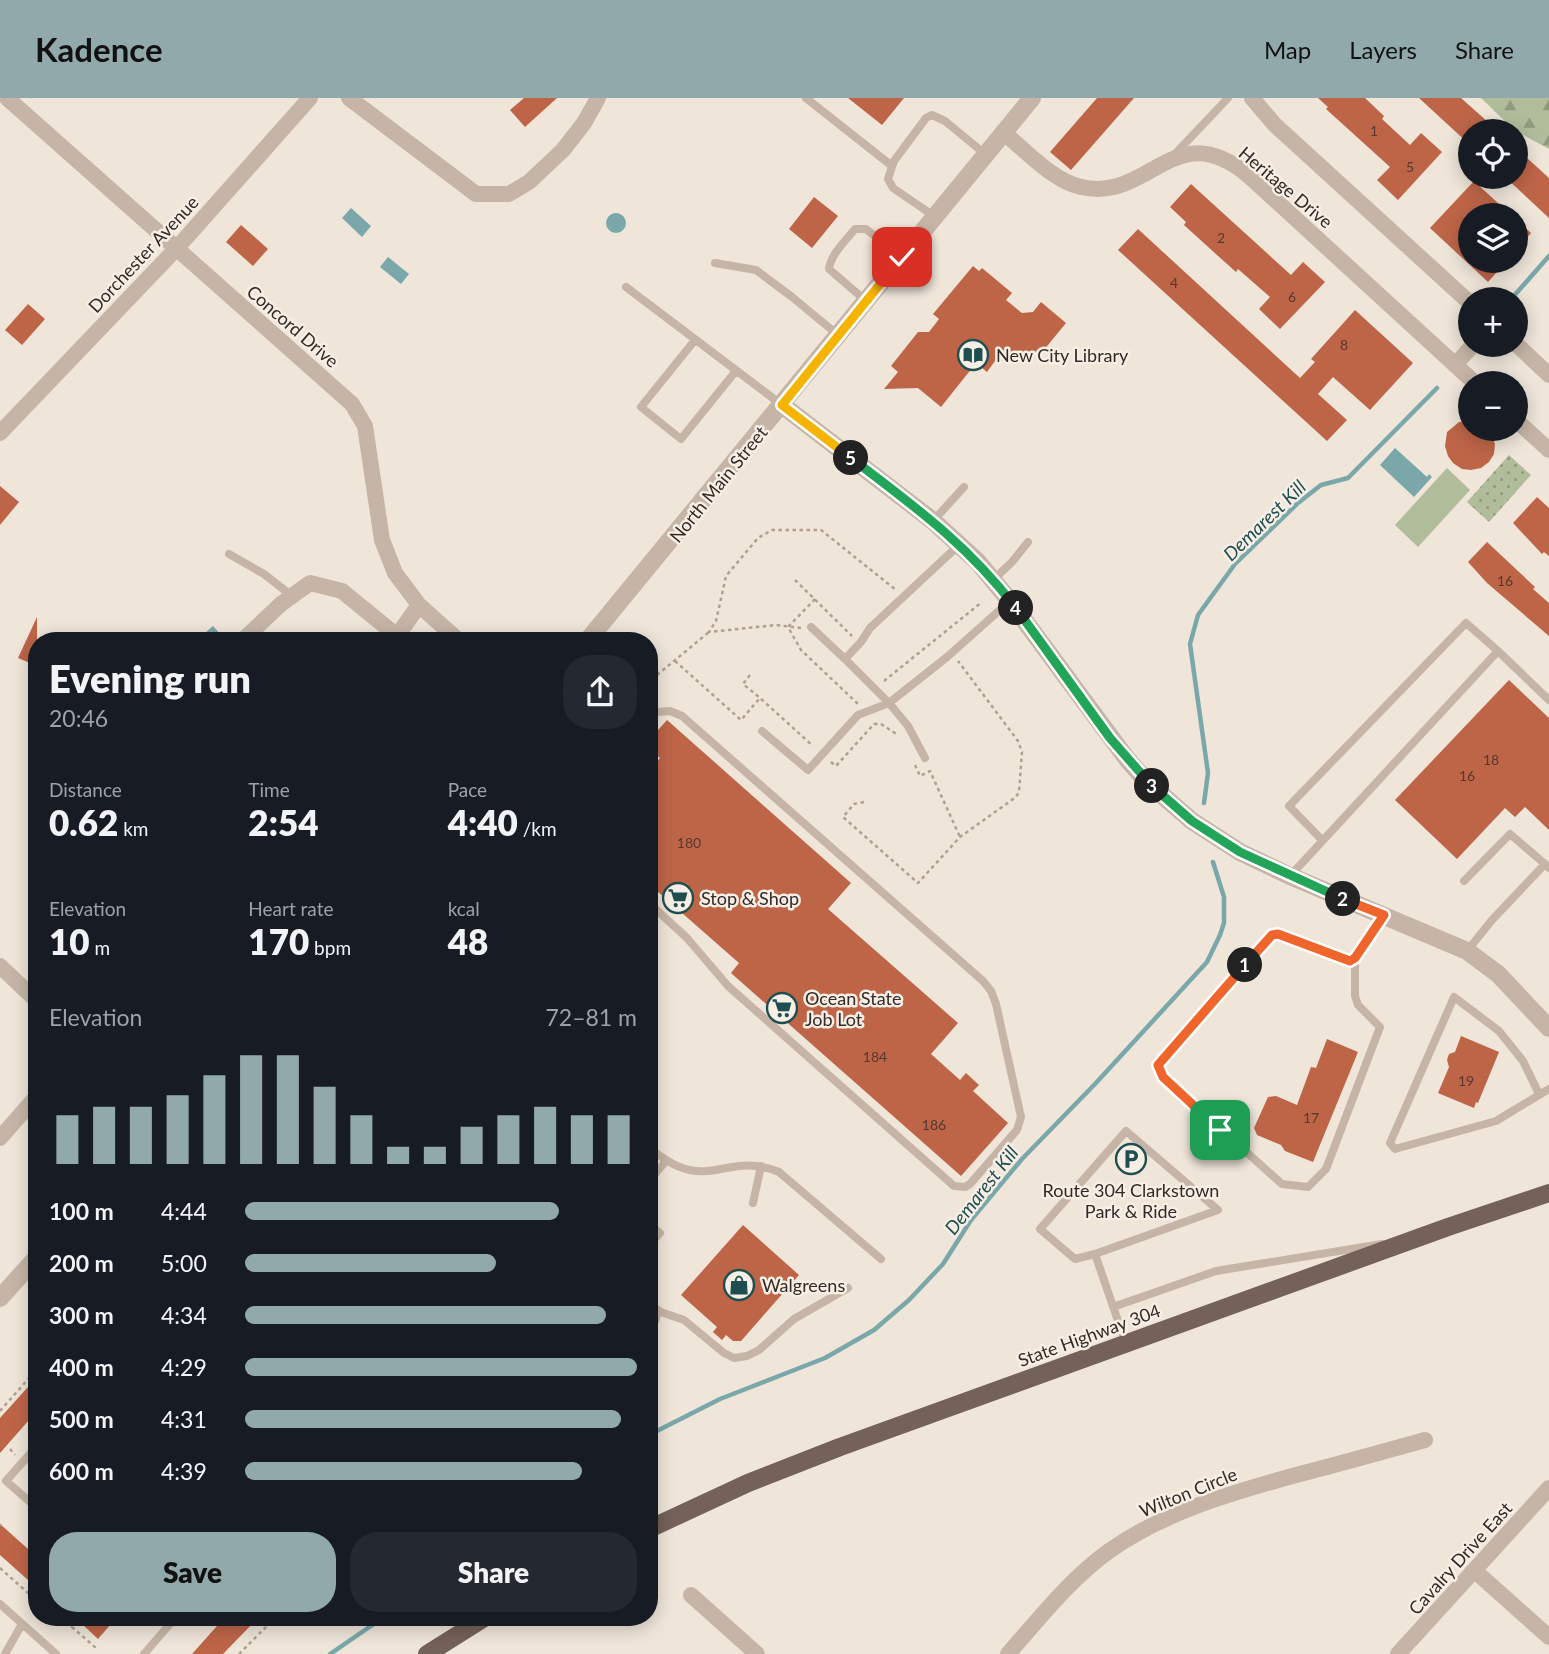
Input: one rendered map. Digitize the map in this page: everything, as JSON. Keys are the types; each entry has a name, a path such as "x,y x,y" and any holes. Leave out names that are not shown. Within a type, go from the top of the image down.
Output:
{"main road":[{"name":"State Highway 304","path":"658,1524 793,1465 1416,1238 1549,1193"},
{"path":"427,1654 472,1626"}],"street":[{"name":"Concord Drive","path":"7,98 352,404 365,426 382,540 395,573 419,605 449,632"},
{"name":"Dorchester Avenue","path":"0,433 176,249 310,98"},
{"path":"349,98 476,194 509,194 529,182 563,150 584,123 598,98"},
{"name":"North Main Street","path":"595,632 1032,98"},
{"name":"Heritage Drive","path":"1252,98 1275,125 1458,292"},
{"name":"Heritage Drive","path":"1003,132 1061,179 1084,188 1106,189 1122,186 1178,156 1196,153 1221,158 1239,168 1462,371"},
{"path":"1528,355 1549,375"},
{"path":"1455,365 1462,357"},
{"path":"782,405 960,544 1010,601 1110,738 1148,783 1192,821 1214,837 1290,876 1467,951 1498,974 1548,1023"},
{"path":"1528,431 1549,450"},
{"path":"252,632 310,583 342,590 392,632"},
{"path":"403,632 419,605"},
{"path":"0,967 28,993"},
{"path":"0,1138 28,1106"},
{"path":"0,1298 28,1266"},
{"name":"Wilton Circle","path":"1008,1654 1069,1586 1108,1552 1151,1526 1198,1505 1253,1487 1425,1440"},
{"name":"Cavalry Drive East","path":"1398,1654 1549,1488"},
{"path":"1475,1571 1549,1637"},
{"path":"691,1595 757,1654"}],"lane":[{"path":"806,98 892,166"},
{"path":"1161,164 1185,146 1228,98"},
{"path":"934,216 893,188 888,179 892,166 926,118 932,116 945,121 985,154"},
{"path":"866,301 831,272 828,265 855,229 866,229 902,257"},
{"path":"715,263 756,270 838,335"},
{"path":"626,287 782,405"},
{"path":"695,340 641,407 681,439 735,372"},
{"path":"933,521 964,487"},
{"path":"993,580 1028,542"},
{"path":"847,657 862,642 870,628 960,544"},
{"path":"229,554 264,574 292,596"},
{"path":"762,731 808,770 858,715 889,703 952,653 1010,601"},
{"path":"1322,840 1289,806 1466,623 1549,699"},
{"path":"808,628 847,657 889,703 908,726 925,758"},
{"path":"1290,876 1498,651"},
{"path":"658,712 670,711 682,716 983,981 996,1004 1020,1110 1017,1130 970,1184 965,1187 954,1186 728,986 687,939 658,912"},
{"path":"1464,881 1510,834 1547,866 1492,920 1467,951"},
{"path":"1355,958 1357,1005 1380,1027 1326,1169 1308,1187 1282,1184 1163,1077 1158,1065 1272,935 1278,934 1350,961 1355,958 1384,915"},
{"path":"1539,1094 1523,1061 1499,1031 1454,998 1390,1143 1395,1149 1496,1121 1549,1089"},
{"path":"1126,1132 1217,1210 1173,1227 1095,1254 1075,1259 1040,1229 1126,1132"},
{"path":"658,1154 682,1170 700,1173 742,1165 761,1166 787,1177 881,1259"},
{"path":"658,1171 667,1161"},
{"path":"753,1203 761,1166"},
{"path":"1113,1307 1216,1271 1416,1238"},
{"path":"1095,1254 1126,1344"},
{"path":"658,1310 684,1320 734,1358 759,1350 794,1319 848,1288"},
{"path":"28,1456 3,1484 28,1502"},
{"path":"0,1604 56,1654"},
{"path":"5,1654 22,1624"},
{"path":"144,1654 168,1626"}],"path":[{"path":"658,674 709,632 716,621 726,576 758,538 772,530 826,532 903,597"},
{"path":"795,580 853,636 843,646 847,657"},
{"path":"788,627 815,599"},
{"path":"882,683 982,602"},
{"path":"709,632 776,625 808,628"},
{"path":"788,627 801,650 866,712"},
{"path":"864,802 854,804 843,817 918,883 960,837 1016,797 1019,792 1022,752 1018,741 952,653"},
{"path":"675,662 741,720 760,698"},
{"path":"750,675 743,684 836,766 874,724 891,728 903,743"},
{"path":"914,765 920,776 930,771 960,837"},
{"path":"0,1411 28,1379"},
{"path":"0,1568 28,1593"},
{"path":"74,1626 72,1628 96,1648"},
{"path":"239,1654 267,1626"}],"green space":[{"path":"1481,98 1549,98 1549,149 1528,138 1528,119 1503,119"},
{"path":"1509,455 1531,475 1489,522 1467,502"},
{"path":"1447,468 1470,490 1418,547 1395,525"}],"water":[{"path":"351,208 371,226 362,237 342,218"},
{"path":"616,213 623,216 626,223 623,230 616,233 609,230 606,223 609,216"},
{"path":"388,257 409,274 401,284 380,267"},
{"path":"1395,448 1427,477 1429,474 1432,477 1414,497 1380,465"},
{"path":"213,626 218,632 206,632"}],"building":[{"path":"524,98 557,98 525,127 510,110"},
{"path":"848,98 904,98 882,125"},
{"path":"1097,98 1134,98 1071,170 1050,152"},
{"path":"1318,98 1365,98 1384,116 1382,119 1410,145 1421,133 1442,152 1398,200 1377,180 1390,167 1326,109 1328,107"},
{"path":"1419,98 1461,98 1485,119 1458,119 1458,134"},
{"path":"1528,159 1549,178 1549,218 1518,189 1528,189"},
{"path":"1191,184 1291,275 1303,262 1325,282 1280,329 1259,309 1270,297 1217,255 1184,225 1186,222 1170,207"},
{"path":"1467,189 1483,189 1498,203 1458,203 1458,254 1430,228"},
{"path":"814,197 838,216 812,248 789,229"},
{"path":"241,225 268,249 253,266 226,242"},
{"path":"1138,229 1300,378 1315,362 1311,359 1355,310 1413,363 1370,410 1333,377 1318,394 1347,420 1327,441 1118,250"},
{"path":"973,266 979,271 982,268 1012,293 1006,300 1022,313 1033,312 1041,302 1066,323 1043,351 1025,352 1020,359 995,361 987,372 976,363 941,407 918,388 884,389 898,372 891,366 918,332 929,332 939,319 933,314"},
{"path":"1478,273 1496,273 1488,282"},
{"path":"28,304 45,319 22,345 5,330"},
{"path":"1458,423 1458,441 1494,441 1494,454 1481,468 1462,469 1448,456 1445,446 1447,432"},
{"path":"0,486 19,502 0,525"},
{"path":"1537,497 1549,508 1549,556 1544,552 1542,554 1513,523"},
{"path":"1487,542 1549,603 1549,636 1487,583 1468,562"},
{"path":"37,617 37,632 30,632"},
{"path":"28,636 28,662 18,658"},
{"path":"1509,680 1549,718 1549,830 1525,807 1515,817 1505,808 1457,859 1395,800"},
{"path":"667,720 851,883 828,909 958,1023 931,1054 960,1080 966,1073 979,1085 973,1091 1008,1123 961,1176 731,973 739,963 658,892 658,730"},
{"path":"1461,1036 1499,1052 1474,1108 1438,1093 1449,1067 1449,1054 1455,1052"},
{"path":"1327,1039 1358,1052 1313,1162 1285,1151 1281,1145 1257,1135 1254,1128 1268,1097 1276,1096 1297,1105 1311,1067 1316,1068"},
{"path":"743,1225 799,1275 741,1341 733,1341 726,1335 722,1340 713,1332 717,1327 681,1295"},
{"path":"28,1387 28,1421 0,1453 0,1418"},
{"path":"0,1524 28,1549 28,1580 0,1555"},
{"path":"84,1626 109,1626 98,1639"},
{"path":"217,1626 250,1626 223,1654 192,1654"}],"waterway":[{"name":"Demarest Kill","path":"1522,287 1549,256"},
{"name":"Demarest Kill","path":"1204,803 1208,773 1190,644 1198,615 1235,564 1298,503 1321,485 1348,478 1437,388"},
{"name":"Demarest Kill","path":"658,1430 720,1399 825,1358 874,1330 909,1300 943,1264 971,1220 1022,1159 1207,962 1224,923 1224,897 1213,862"},
{"name":"Demarest Kill","path":"330,1654 371,1626"}],"place":[{"name":"New City Library","path":"973,355"},
{"name":"Stop & Shop","path":"678,898"},
{"name":"Ocean State Job Lot","path":"782,1008"},
{"name":"Route 304 Clarkstown Park & Ride","path":"1131,1159"},
{"name":"Walgreens","path":"739,1285"}],"route":[{"path":"902,257 782,405 933,521 978,562 1032,630 1127,760 1170,803 1214,837 1240,852 1384,915 1355,958 1350,961 1278,934 1272,935 1158,1065 1163,1077 1220,1130"}]}
